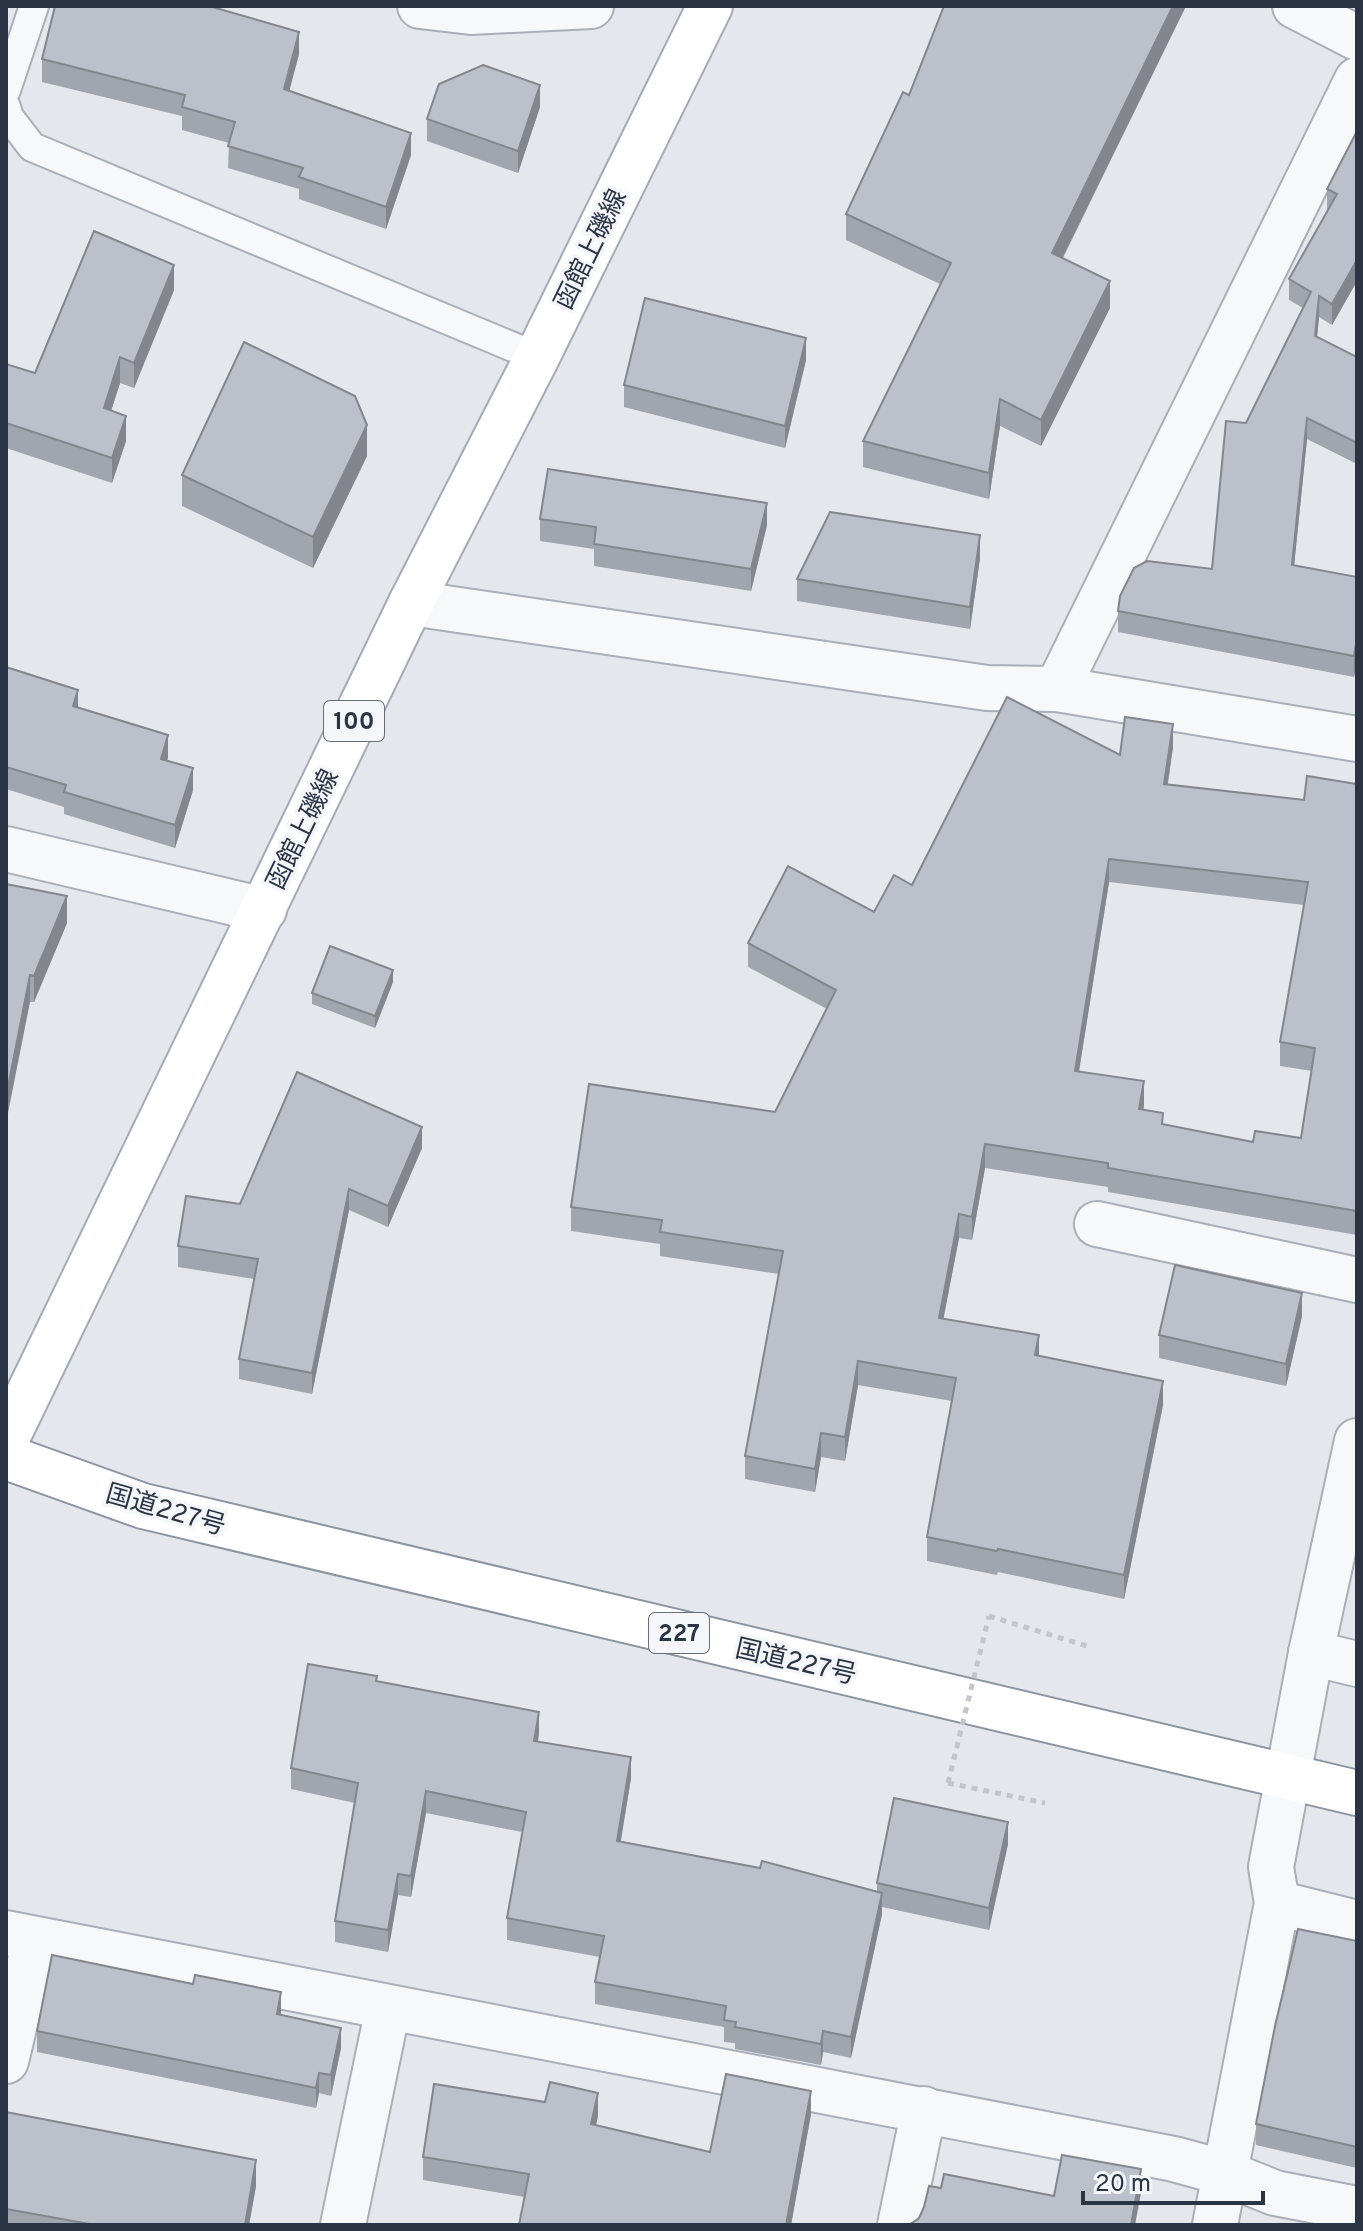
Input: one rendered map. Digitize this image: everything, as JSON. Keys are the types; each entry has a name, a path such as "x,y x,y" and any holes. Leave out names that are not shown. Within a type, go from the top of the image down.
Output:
{"main road":[{"name":"函館上磯線","path":"6,1440 411,603 537,357 710,6"},
{"name":"国道227号","path":"6,1457 143,1506 1357,1793"}],"street":[{"path":"420,6 471,12 591,6"},
{"path":"1295,6 1357,38"},
{"path":"1057,689 1357,80"},
{"path":"411,603 987,688 1057,689 1357,739"},
{"path":"6,849 264,910"},
{"path":"1097,1224 1357,1280"},
{"path":"1215,2225 1277,1903 1271,1867 1311,1653 1357,1441"},
{"path":"1311,1653 1357,1664"},
{"path":"1277,1903 1357,1923"},
{"path":"6,2061 20,1937 1174,2159 1225,2173 1275,2193 1357,2209"},
{"path":"343,2225 388,2008"},
{"path":"900,2225 924,2109"}],"lane":[{"path":"6,90 34,6"},
{"path":"6,107 9,117 32,147 537,357"}],"path":[{"path":"1045,1803 948,1783 989,1616 1087,1646"}],"building":[{"path":"55,6 209,6 299,32 284,89 411,133 386,207 299,177 303,168 228,146 235,122 182,107 185,95 42,59"},
{"path":"944,6 1173,6 1052,253 1110,281 1041,420 1000,399 989,473 863,441 951,263 846,214 903,92 909,95"},
{"path":"483,65 540,85 518,151 427,119 439,84"},
{"path":"1357,131 1357,260 1332,304 1319,296 1315,336 1357,357 1357,443 1307,418 1292,565 1357,577 1354,656 1118,611 1120,596 1134,568 1147,561 1212,569 1226,421 1246,423 1311,292 1289,279 1337,194 1327,189"},
{"path":"94,231 174,265 134,363 120,357 104,408 126,416 112,458 6,423 6,364 35,373"},
{"path":"645,298 806,338 785,426 624,385"},
{"path":"244,342 355,396 367,425 313,537 182,475"},
{"path":"548,469 767,503 751,569 594,544 596,527 540,519"},
{"path":"830,512 980,535 970,607 797,579"},
{"path":"6,667 78,690 73,706 168,735 161,759 193,768 175,825 64,792 66,785 6,767"},
{"path":"1007,697 1120,755 1125,717 1173,724 1164,784 1304,800 1307,776 1357,784 1357,1211 1108,1168 1108,1163 985,1144 972,1217 959,1214 939,1318 1039,1335 1035,1355 1163,1381 1124,1575 927,1537 956,1378 858,1361 845,1437 821,1433 815,1469 745,1456 783,1251 660,1232 662,1220 571,1207 589,1084 775,1112 836,990 748,943 788,866 874,912 894,875 912,885","holes":["1109,859 1308,882 1280,1042 1315,1048 1301,1138 1255,1131 1253,1142 1162,1124 1163,1113 1139,1109 1144,1081 1075,1071"]},
{"path":"6,884 67,896 34,976 30,975 6,1097"},
{"path":"330,946 393,970 375,1016 312,993"},
{"path":"297,1072 422,1127 388,1206 349,1189 312,1373 239,1359 258,1259 178,1246 186,1196 240,1204"},
{"path":"1175,1265 1302,1293 1286,1364 1159,1335"},
{"path":"308,1664 377,1676 376,1681 539,1712 534,1741 631,1757 617,1841 760,1868 762,1861 882,1893 851,2037 823,2031 821,2044 735,2027 736,2022 724,2020 726,2006 595,1982 604,1936 507,1918 526,1812 426,1791 411,1876 398,1874 388,1930 335,1921 358,1783 291,1768"},
{"path":"894,1798 1008,1822 989,1908 877,1883"},
{"path":"1298,1929 1357,1941 1357,2147 1256,2124"},
{"path":"52,1955 193,1984 195,1975 281,1992 277,2014 341,2028 331,2075 319,2073 316,2088 37,2031"},
{"path":"726,2074 811,2091 786,2225 519,2225 529,2174 423,2157 434,2084 545,2102 550,2082 598,2093 591,2124 710,2152"},
{"path":"6,2112 256,2160 245,2225 95,2225 6,2209"},
{"path":"1062,2155 1141,2169 1131,2225 909,2225 919,2218 929,2186 941,2188 944,2174 1054,2196"}]}
